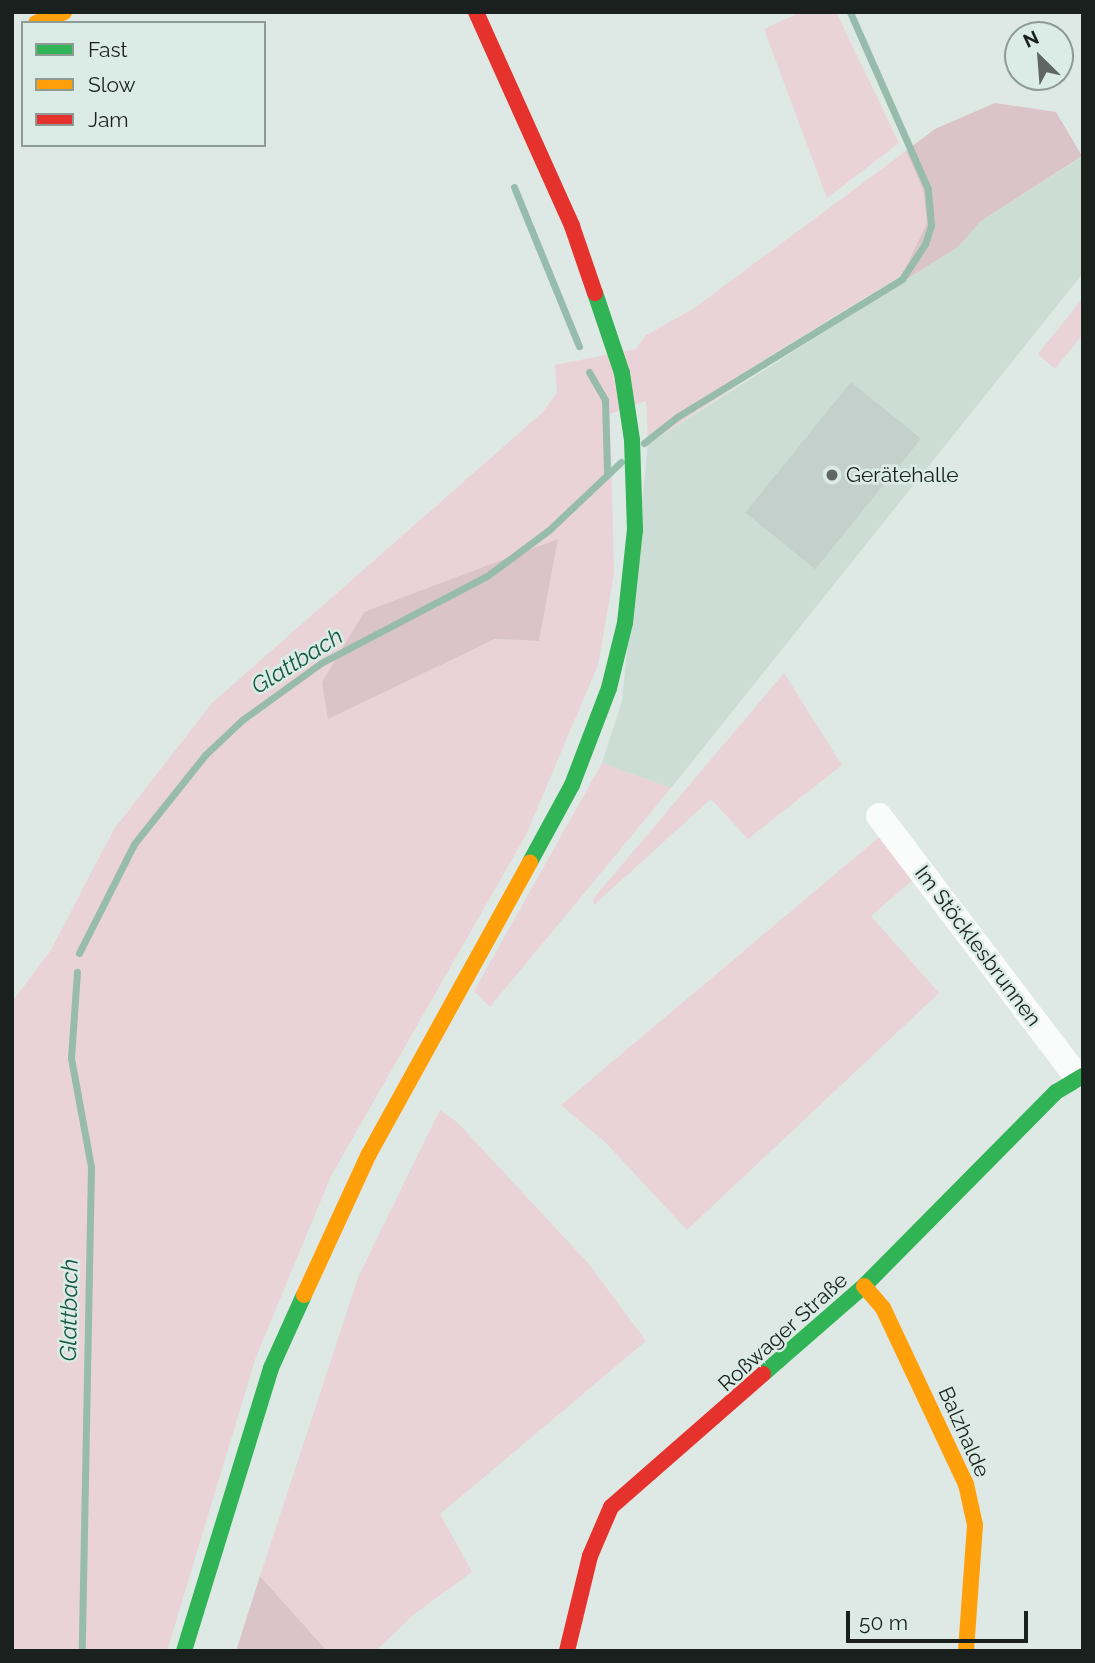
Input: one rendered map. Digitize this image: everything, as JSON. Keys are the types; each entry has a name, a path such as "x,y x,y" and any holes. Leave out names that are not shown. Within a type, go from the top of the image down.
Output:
{"main road":[{"path":"41,21 64,12"},
{"path":"184,1651 271,1368 369,1154 587,751 625,623 635,530 632,440 622,373 601,301 476,12"},
{"name":"Roßwager Straße","path":"567,1651 590,1556 611,1507 864,1286 1080,1076"},
{"name":"Balzhalde","path":"864,1286 883,1308 966,1484 975,1525 966,1651"}],"street":[{"name":"Im Stöcklesbrunnen","path":"879,816 1080,1076"}],"shaded area":[{"path":"801,12 836,12 899,143 827,198 764,29"},
{"path":"995,103 1056,112 1082,156 981,221 958,247 907,279 902,275 927,223 923,190 906,151 935,129"},
{"path":"906,151 923,190 927,223 902,275 760,362 764,368 648,444 646,401 610,414 614,574 598,665 526,835 331,1176 256,1357 167,1651 12,1651 12,1002 51,950 114,829 212,703 543,412 557,392 555,365 636,349 646,335 693,309","holes":["558,539 539,641 495,639 328,718"]},
{"path":"1083,156 1083,273 671,788 602,763 622,701 648,444 958,247 981,221"},
{"path":"1083,298 1083,334 1055,369 1038,354"},
{"path":"558,539 539,641 495,639 328,719 322,682 364,612"},
{"path":"784,673 842,765 748,839 711,799 594,905 593,899"},
{"path":"602,763 671,788 490,1007 474,991"},
{"path":"884,833 916,877 871,916 939,993 687,1230 604,1141 561,1105"},
{"path":"440,1110 457,1122 588,1263 646,1341 440,1514 472,1572 413,1615 376,1651 327,1651 260,1576 359,1275"},
{"path":"260,1576 327,1651 236,1651"}],"building":[{"name":"Gerätehalle","path":"851,382 921,439 815,569 745,513"}],"waterway":[{"path":"644,443 677,417 902,279 925,244 931,225 928,189 850,12"},
{"path":"514,187 579,346"},
{"path":"589,372 605,400 607,473"},
{"name":"Glattbach","path":"79,953 134,844 205,755 242,720 321,663 487,576 549,530 621,462"},
{"name":"Glattbach","path":"77,972 71,1058 91,1167 82,1651"}],"traffic: fast":[{"path":"530,862 572,785 609,688 625,623 635,530 632,440 622,373 595,293"},
{"path":"763,1374 864,1286 1056,1092 1083,1076"},
{"path":"184,1651 271,1368 304,1295"}],"traffic: slow":[{"path":"41,21 64,12"},
{"path":"304,1295 369,1154 530,862"},
{"path":"864,1286 883,1308 966,1484 975,1525 966,1651"}],"traffic: jam":[{"path":"476,12 572,226 595,293"},
{"path":"567,1651 590,1556 611,1507 763,1374"}],"place":[{"name":"Gerätehalle","path":"832,475"}]}
